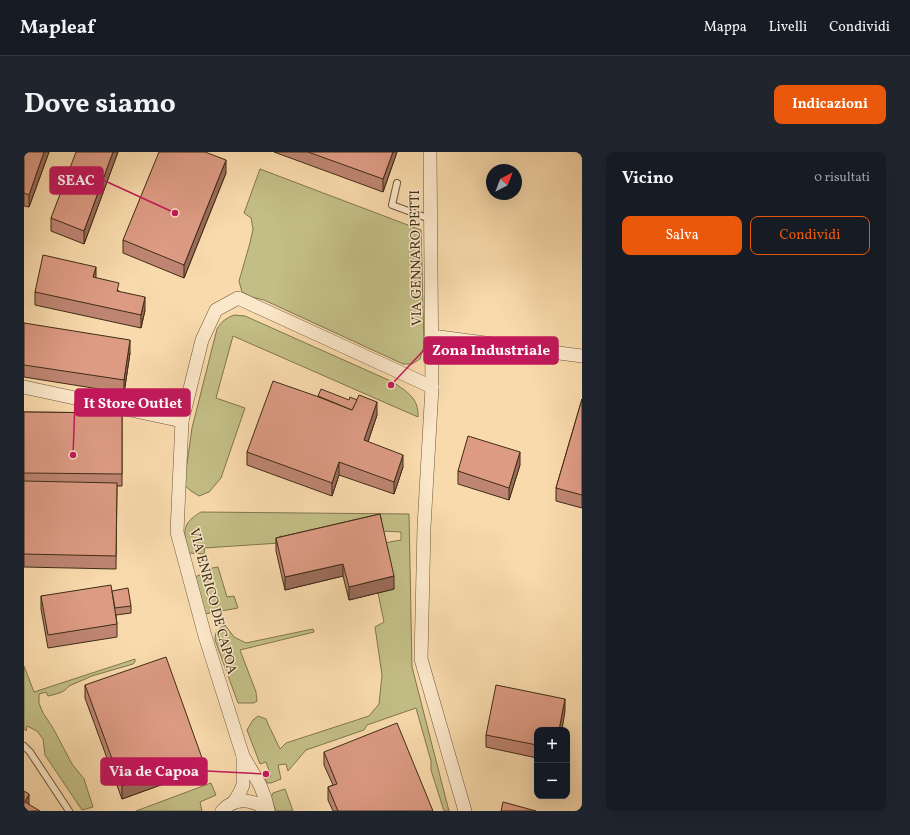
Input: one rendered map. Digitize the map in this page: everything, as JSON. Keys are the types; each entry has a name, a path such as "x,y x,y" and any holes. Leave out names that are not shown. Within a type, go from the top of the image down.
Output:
{"street":[{"name":"VIA GENNARO PETTI","path":"430,152 432,387 424,527 421,659 465,811"},
{"name":"VIA ENRICO DE CAPOA","path":"268,811 260,785 243,756 205,636 177,532 182,421 202,340 216,310 238,298 432,387"},
{"path":"432,336 582,356"},
{"path":"24,387 182,421"},
{"name":"VIA ENRICO DE CAPOA","path":"234,802 243,785 243,756"},
{"path":"222,811 234,802 242,801 258,804 268,811"}],"lane":[{"path":"397,183 392,205 430,219"},
{"path":"24,746 30,752 69,811"}],"shaded area":[{"path":"260,169 421,230 424,345 420,359 412,364 403,364 264,300 252,297 242,292 239,281 253,229 251,218 244,213"},
{"path":"234,315 245,316 393,382 407,392 414,400 418,410 418,417 233,336 216,398 245,408 221,478 209,492 199,496 184,485 192,428 217,329 224,320"},
{"path":"201,512 409,514 412,667 449,811 444,811 431,770 431,761 416,708 367,725 364,730 306,750 288,771 286,764 278,765 281,779 271,783 267,783 265,779 271,776 266,762 260,764 247,730 253,720 258,716 266,719 280,749 286,743 369,716 379,704 382,675 375,627 384,622 378,593 384,543 401,540 401,532 381,531 319,541 280,536 280,543 204,548 205,554 189,553 185,529 194,516"},
{"path":"218,567 227,597 234,596 238,608 204,614 195,577 202,574 207,569"},
{"path":"225,625 234,637 246,643 313,629 314,632 240,650 256,692 257,701 254,703 238,703 215,640 217,631"},
{"path":"135,659 133,664 92,676 69,686 60,693 48,696 46,692 39,694 39,703 43,713 53,728 72,764 84,779 93,807 82,810 45,755 43,739 37,731 27,726 26,731 24,729 24,666 34,692"},
{"path":"211,783 216,795 200,802 202,811 136,811"},
{"path":"285,789 293,811 276,811 271,798 273,793"}],"building":[{"path":"24,152 44,152 29,195 24,193"},
{"path":"76,152 113,152 84,231 51,218"},
{"path":"159,152 205,152 226,160 184,265 123,240"},
{"path":"308,152 393,152 383,179"},
{"path":"43,255 96,267 93,277 119,283 117,291 145,297 141,315 35,292"},
{"path":"24,323 130,340 124,380 24,365"},
{"path":"273,381 352,410 359,395 377,402 364,440 403,455 394,482 339,462 332,483 247,452"},
{"path":"321,389 349,400 350,397 357,400 352,410 318,396"},
{"path":"582,399 582,495 556,488"},
{"path":"24,412 122,413 122,474 24,473"},
{"path":"468,436 520,452 509,488 458,471"},
{"path":"24,481 117,483 116,556 24,554"},
{"path":"380,514 394,576 349,587 343,564 285,577 276,538"},
{"path":"111,585 117,624 48,635 41,596"},
{"path":"128,588 131,606 115,608 112,591"},
{"path":"166,657 202,758 122,786 85,685"},
{"path":"496,685 565,699 560,727 534,727 534,744 486,735"},
{"path":"397,723 433,811 338,811 328,787 337,784 324,752"},
{"path":"24,791 29,794 25,802 40,811 24,811"},
{"path":"503,802 536,811 501,811"}],"place":[{"name":"SEAC","path":"175,213"},
{"name":"Zona Industriale","path":"391,385"},
{"name":"It Store Outlet","path":"73,455"},
{"name":"Via de Capoa","path":"266,774"}]}
